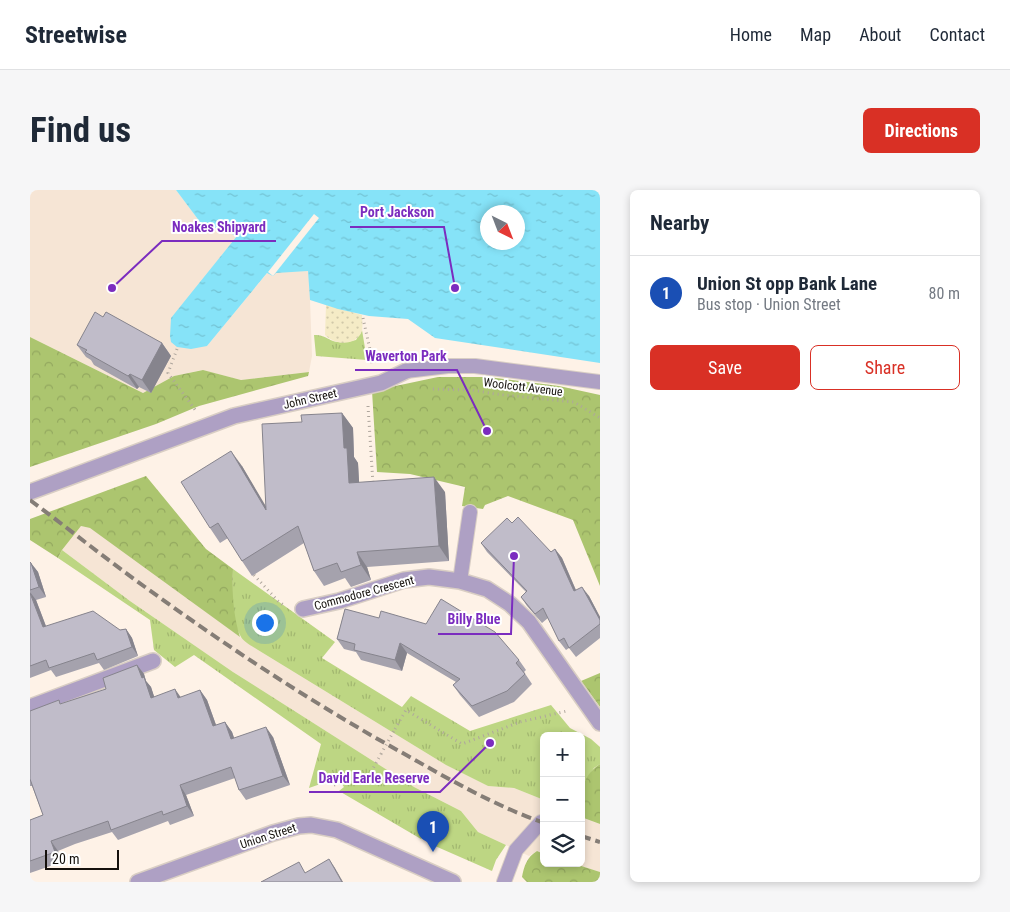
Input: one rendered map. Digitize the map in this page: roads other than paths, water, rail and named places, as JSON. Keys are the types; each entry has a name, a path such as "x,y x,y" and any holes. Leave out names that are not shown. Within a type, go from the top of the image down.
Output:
{"street":[{"name":"John Street","path":"30,492 234,416 381,383 406,371"},
{"name":"Commodore Crescent","path":"303,609 339,601 404,580 429,577 460,581 487,589 510,604 529,622 600,723"},
{"path":"30,707 153,661"},
{"name":"Union Street","path":"138,882 273,833 311,825 337,830 454,882"}],"lane":[{"name":"John Street","path":"406,371 448,366 475,366 600,382"},
{"path":"460,581 470,512"},
{"path":"504,882 516,850 540,823"}],"water":[{"path":"176,190 600,190 600,363 435,338 408,319 369,316 338,309 310,300 308,271 276,273 273,276 267,273 207,346 191,349 177,347 171,342 171,318 237,236 200,222"}],"railway":[{"path":"30,500 177,610 307,697 458,784 491,801 542,822"},
{"path":"585,837 600,842"}],"place":[{"name":"Noakes Shipyard","path":"112,288"},
{"name":"Port Jackson","path":"455,288"},
{"name":"Waverton Park","path":"487,431"},
{"name":"Billy Blue","path":"514,556"},
{"name":"David Earle Reserve","path":"490,743"},
{"name":"Union St opp Bank Lane","path":"433,852"}]}
